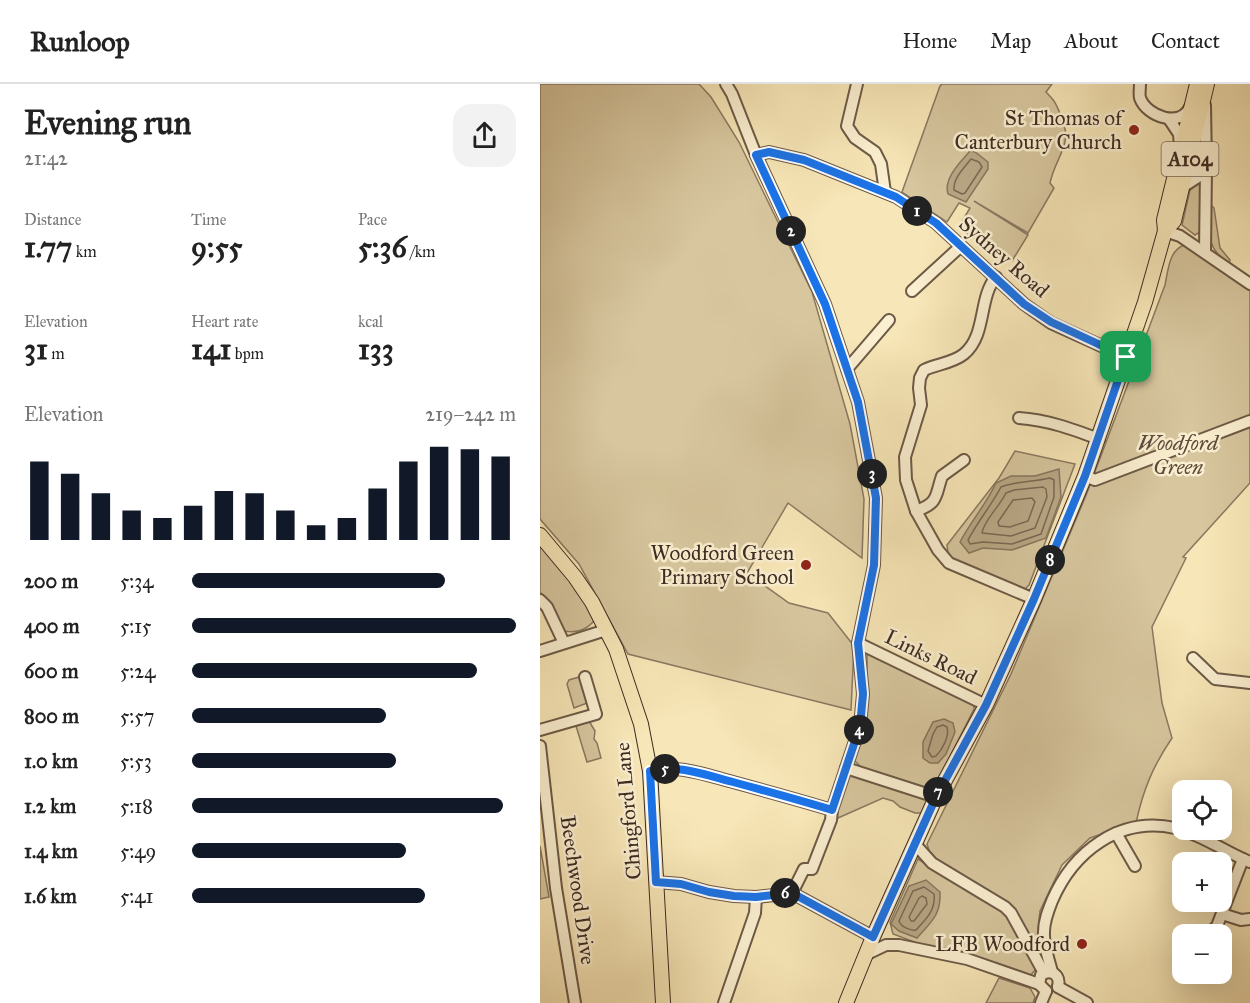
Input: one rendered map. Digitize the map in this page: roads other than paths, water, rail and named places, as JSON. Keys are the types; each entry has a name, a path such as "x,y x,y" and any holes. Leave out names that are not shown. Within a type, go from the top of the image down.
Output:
{"main road":[{"name":"A104","path":"1166,231 1164,220 1180,153 1200,92"},
{"name":"A104","path":"846,1003 865,955 936,797 986,705 1034,599 1085,476 1166,231 1174,221 1184,186 1200,92"},
{"name":"Chingford Lane","path":"540,535 575,577 592,602 616,650 645,743 650,771 663,1003"}],"street":[{"path":"726,84 741,112 756,155 825,304 858,402 876,498 874,565 858,643 863,694 860,726 832,810 831,820 812,869 804,870 792,893"},
{"path":"857,84 847,126 855,138 875,152 881,164 885,192"},
{"path":"1140,84 1140,98 1149,111 1168,119 1179,134 1180,153"},
{"path":"1168,119 1184,116 1200,92"},
{"path":"1200,92 1206,166 1205,252"},
{"name":"Sydney Road","path":"756,155 769,152 804,160 885,192 936,223 1024,304 1051,322 1126,357"},
{"path":"1184,186 1201,175 1206,166"},
{"path":"1166,231 1180,236 1250,284"},
{"path":"912,291 961,246"},
{"path":"996,277 990,288 973,344 963,355 924,370 920,378 921,405 905,457 906,480 916,511 938,550 949,563 1034,599"},
{"path":"847,369 889,320"},
{"path":"1019,418 1065,426 1099,439"},
{"path":"1085,476 1095,480 1250,421"},
{"path":"916,511 934,502 942,476 964,460"},
{"path":"540,600 547,607 564,644"},
{"path":"540,651 606,630"},
{"name":"Links Road","path":"858,643 986,705"},
{"path":"1193,658 1215,679 1250,683"},
{"path":"540,730 596,714 585,676"},
{"name":"Beechwood Drive","path":"540,746 556,888 576,1003"},
{"path":"846,768 936,797"},
{"path":"650,771 687,770 832,810"},
{"path":"1048,973 1044,932 1047,914 1066,875 1080,856 1096,844 1116,833 1137,826 1175,828 1247,861 1218,924"},
{"path":"1116,833 1135,866"},
{"path":"915,844 938,868 1005,907 1011,913 1032,954 1048,973 1058,978 1058,987"},
{"path":"656,882 681,884 709,892 756,897 792,893 873,937"},
{"path":"724,1003 755,913 756,897"},
{"path":"1222,914 1241,920 1250,919"},
{"path":"865,955 886,945 899,945 967,960 1051,991 1058,987"},
{"path":"1032,954 1045,948"},
{"path":"1041,1003 1043,988 1039,979 1048,973"},
{"path":"1058,987 1087,1003"}],"water":[{"path":"970,151 988,162 988,169 966,202 948,194 947,188 950,176"},
{"path":"1059,469 1061,497 1046,538 1012,550 983,548 969,553 960,542 996,483 1011,476 1035,476"},
{"path":"944,719 953,723 955,732 946,754 938,763 930,763 923,758 923,742 933,722"},
{"path":"926,880 940,892 940,900 934,917 917,938 899,931 891,924 909,886"}],"place":[{"name":"St Thomas of Canterbury Church","path":"1134,130"},
{"name":"Woodford Green Primary School","path":"806,565"},
{"name":"LFB Woodford","path":"1082,944"}],"park label":[{"name":"Woodford Green","path":"1178,455"}]}
